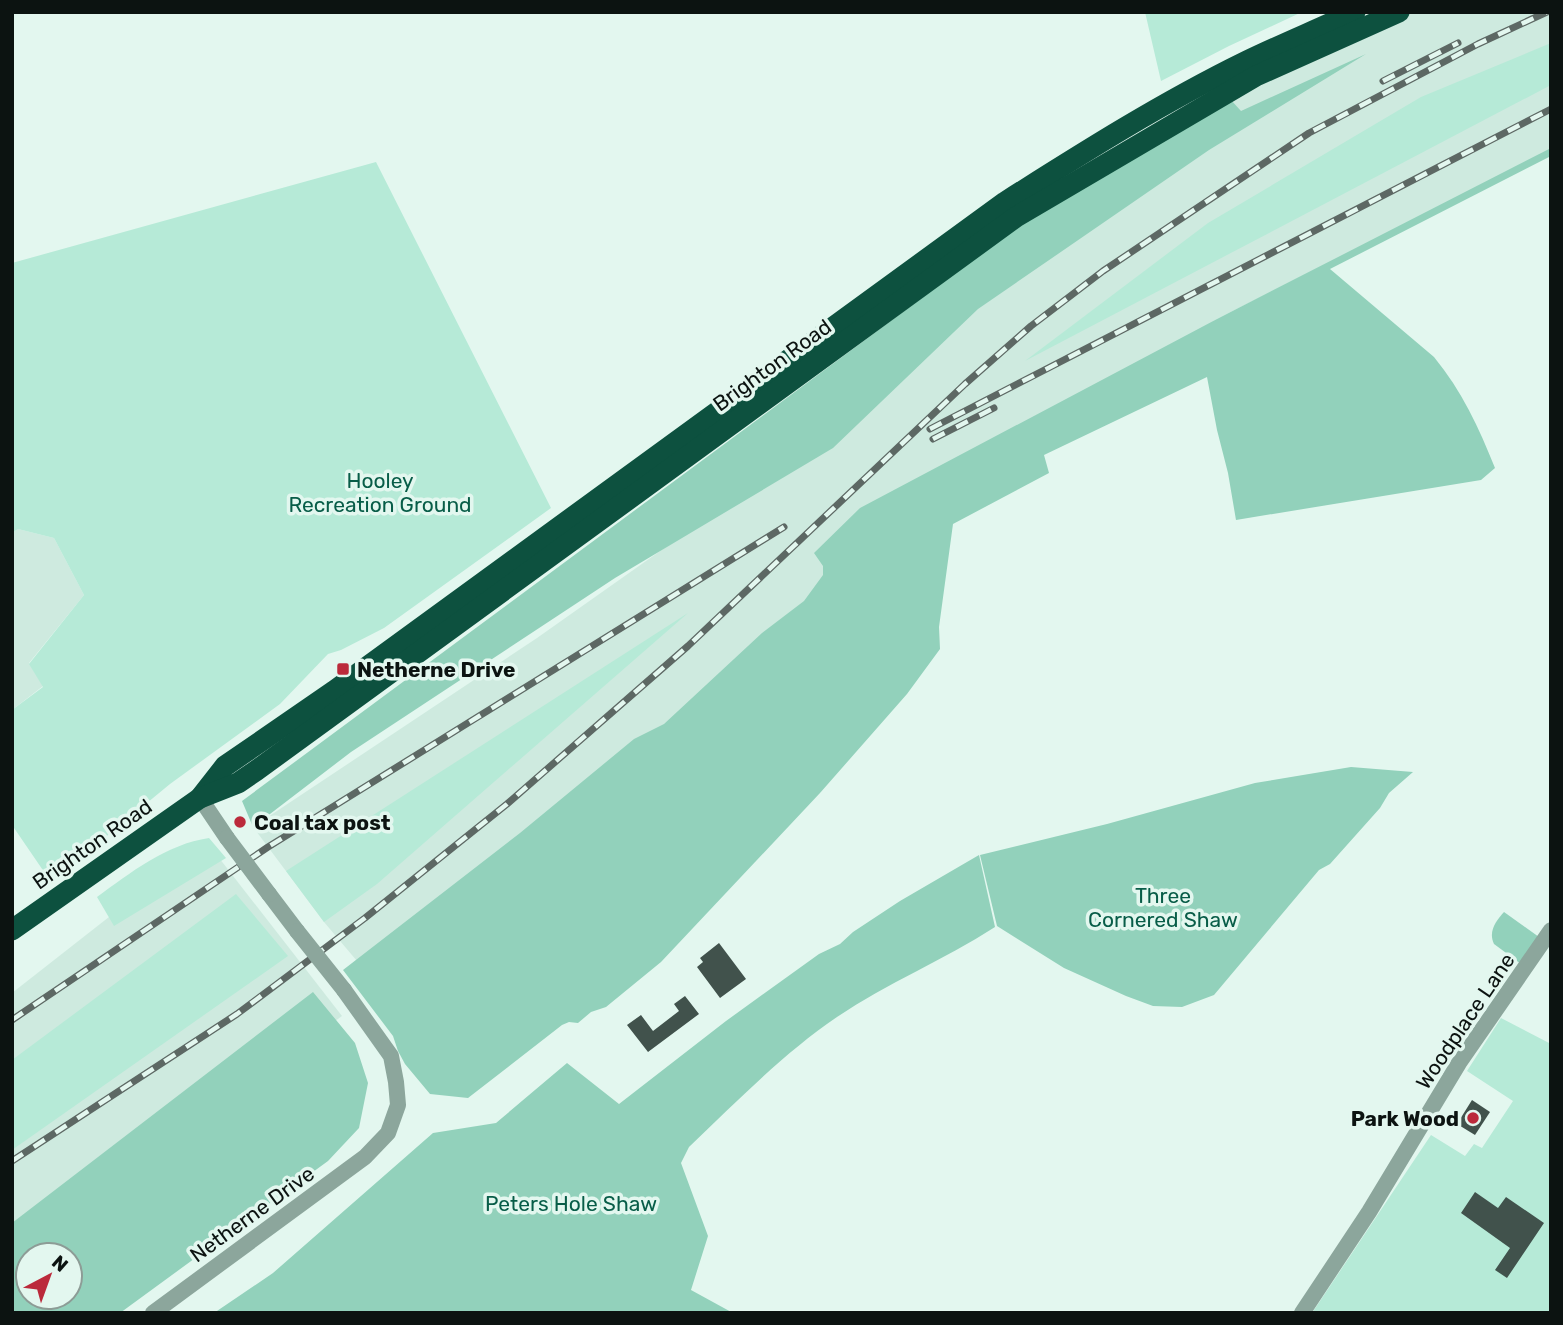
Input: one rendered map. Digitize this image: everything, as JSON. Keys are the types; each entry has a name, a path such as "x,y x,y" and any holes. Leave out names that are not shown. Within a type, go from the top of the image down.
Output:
{"highway":[{"name":"Brighton Road","path":"200,798 225,766 334,691 1006,202 1102,140 1165,105 1247,61 1354,12"},
{"name":"Brighton Road","path":"12,930 200,798 238,783 257,770 1016,217 1256,76 1399,12"}],"street":[{"name":"Netherne Drive","path":"153,1313 365,1157 387,1133 398,1105 391,1056 200,798"},
{"name":"Woodplace Lane","path":"1302,1313 1369,1212 1459,1063 1551,930"}],"shaded area":[{"path":"1412,12 1551,12 1551,151 1217,319 894,533 379,987 324,922 253,827 537,638 823,436 976,296 1241,112 1231,100"},
{"path":"18,529 54,538 84,595 29,663 43,686 12,710 12,533"},
{"path":"216,854 342,1016 34,1241 14,1241 12,1257 12,993 109,917"}],"green space":[{"path":"1145,12 1302,12 1161,81"},
{"path":"1551,43 1551,85 1025,361 1208,223 1421,97"},
{"path":"1366,54 1209,150 978,309 833,448 615,578 351,752 253,827 242,801 1019,226 1231,100 1241,111"},
{"path":"1551,148 1551,156 1330,269 1434,357 1444,370 1469,410 1495,468 1481,480 1236,520 1207,377 1044,455 1049,473 953,524 939,627 940,649 907,694 820,793 661,962 606,1007 591,1012 578,1023 569,1022 562,1025 468,1098 430,1094 405,1064 393,1036 343,970 520,833 634,739 664,724 762,633 804,601 823,575 823,566 814,553 860,508 1217,319"},
{"name":"Hooley Recreation Ground","path":"376,162 551,508 384,628 328,654 280,704 170,784 51,882 12,825 12,710 43,687 29,664 84,595 54,538 18,529 12,533 12,263"},
{"path":"688,613 377,884 324,922 286,871"},
{"name":"Three Cornered Shaw","path":"1351,767 1413,772 1389,793 1380,808 1330,864 1319,870 1214,995 1182,1007 1153,1006 1064,968 997,926 980,855 1107,824 1255,783"},
{"path":"209,838 226,858 114,926 97,897 164,853 193,841"},
{"name":"Peters Hole Shaw","path":"979,855 995,927 876,993 817,1031 689,1147 681,1163 708,1236 691,1290 733,1313 214,1313 273,1273 433,1133 496,1123 567,1063 619,1104 726,1021 819,954 840,944 853,932 900,901"},
{"path":"236,894 288,956 12,1150 12,1060"},
{"path":"1504,912 1539,937 1521,964 1494,944 1492,939 1494,926"},
{"path":"313,992 355,1043 368,1083 359,1128 328,1161 120,1313 12,1313 12,1223"},
{"path":"1501,1018 1551,1044 1551,1313 1312,1313 1431,1135 1465,1156 1474,1144 1482,1148 1513,1101 1467,1071"}],"building":[{"path":"719,943 746,979 720,998 697,967 703,962 700,958"},
{"path":"685,996 699,1014 648,1052 627,1025 641,1015 653,1031 679,1011 674,1004"},
{"name":"Park Wood","path":"1472,1100 1490,1112 1475,1135 1457,1124"},
{"path":"1475,1192 1498,1208 1506,1197 1544,1223 1507,1278 1495,1270 1510,1248 1461,1213"}],"railway":[{"path":"12,1161 237,1014 365,918 507,804 688,646 965,384 1031,326 1103,271 1309,133 1478,44 1547,12"},
{"path":"1383,81 1458,43"},
{"path":"930,429 1551,109"},
{"path":"933,439 994,408"},
{"path":"12,1020 268,847 784,527"}],"place":[{"name":"Netherne Drive","path":"343,669"},
{"name":"Coal tax post","path":"240,822"},
{"name":"Park Wood","path":"1473,1118"}]}
